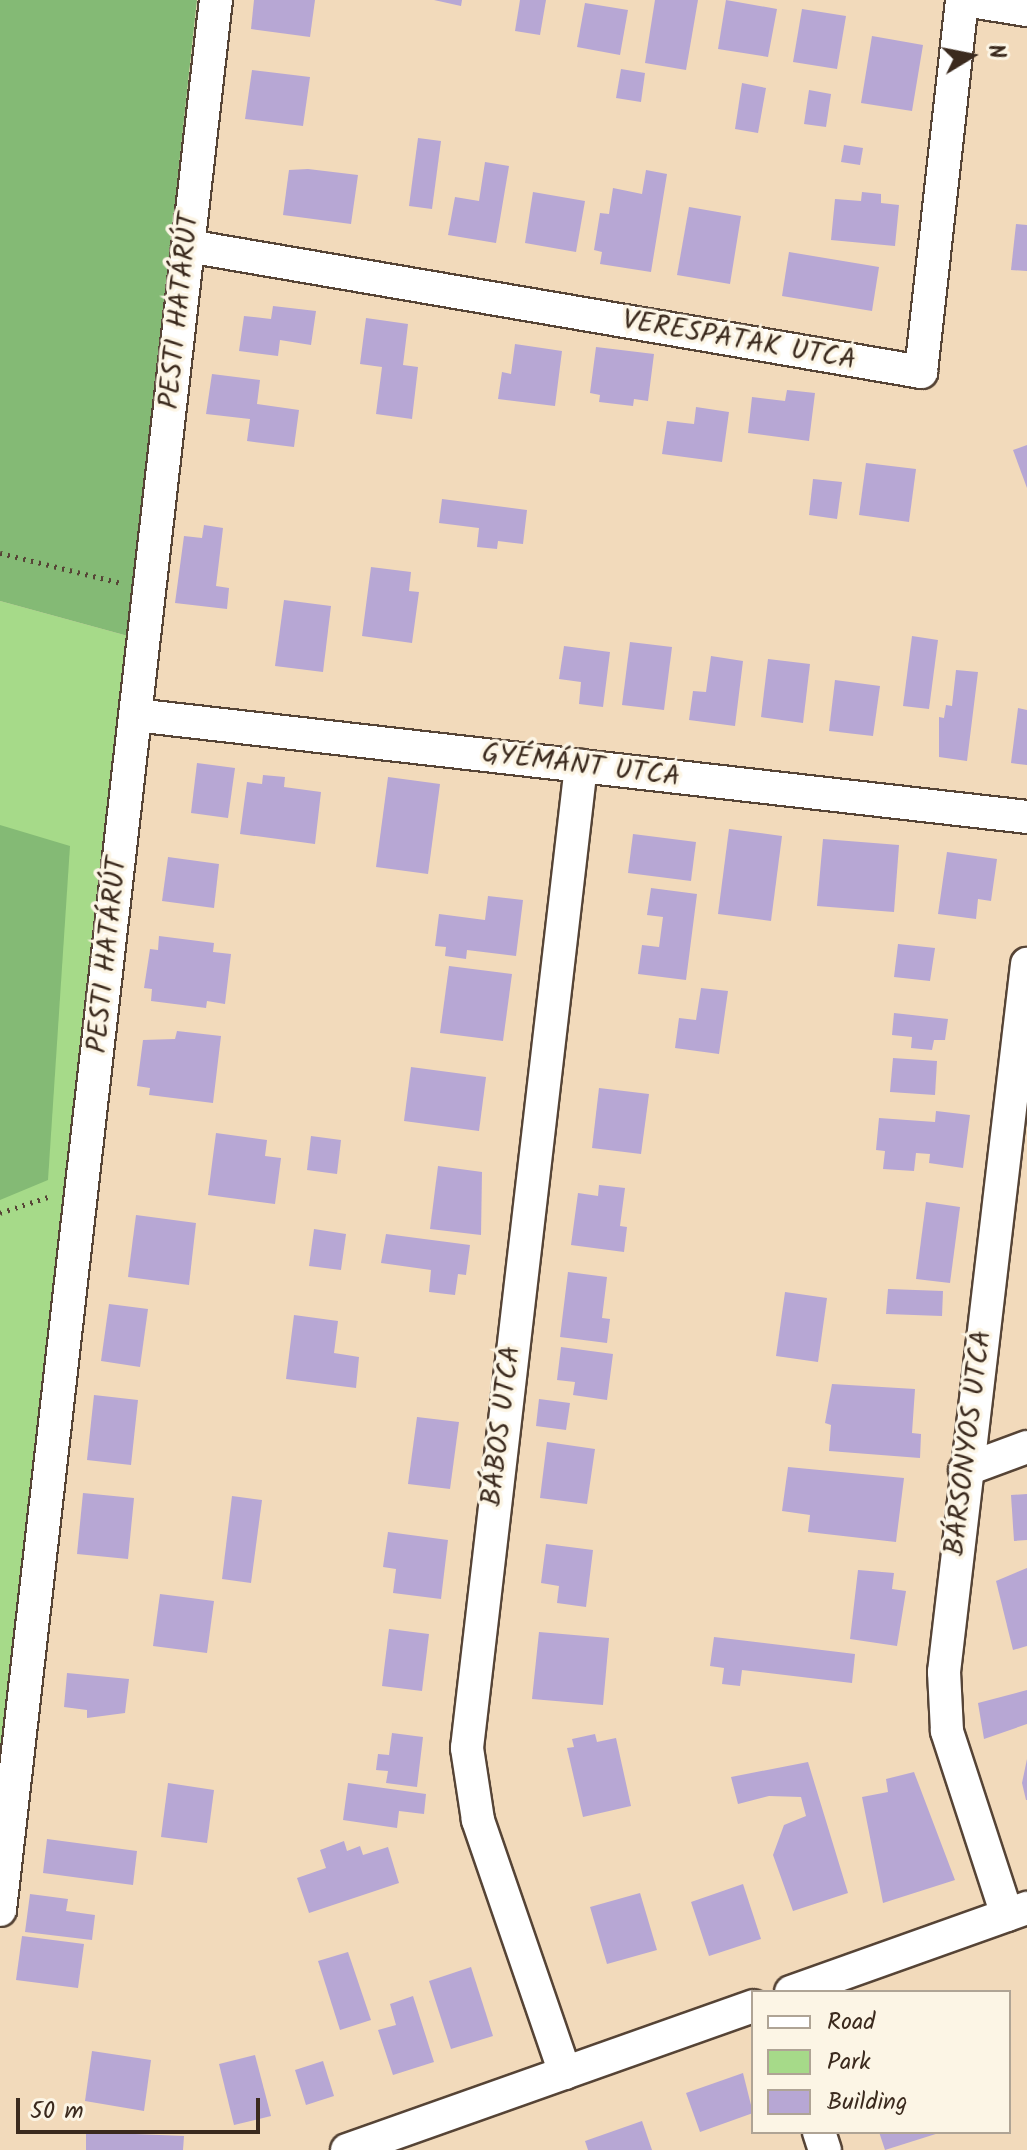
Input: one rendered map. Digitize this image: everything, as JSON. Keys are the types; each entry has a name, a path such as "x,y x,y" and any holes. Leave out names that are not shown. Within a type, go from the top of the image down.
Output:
{"street":[{"name":"PESTI HATÁRÚT","path":"0,1910 216,0"},
{"name":"VERESPATAK UTCA","path":"188,246 921,372 964,0"},
{"path":"964,0 1027,10"},
{"name":"GYÉMÁNT UTCA","path":"135,715 1027,817"},
{"name":"BÁBOS UTCA","path":"565,2073 478,1820 467,1748 581,766"},
{"name":"BÁRSONYOS UTCA","path":"1017,1912 947,1731 944,1672 965,1470 1027,964"},
{"path":"965,1470 1027,1447"},
{"path":"797,1990 1017,1912"},
{"path":"347,2150 751,2007"}],"path":[{"path":"0,553 149,590"},
{"path":"0,1213 82,1185"}],"green space":[{"path":"0,0 197,0 128,636 0,601"},
{"path":"0,601 128,636 0,1784"},
{"path":"0,825 70,846 48,1180 0,1200"}],"building":[{"path":"254,0 315,0 310,37 251,29"},
{"path":"434,0 462,0 461,6"},
{"path":"520,0 546,0 540,35 515,31"},
{"path":"655,0 698,0 686,70 645,63"},
{"path":"726,0 777,9 768,57 718,49"},
{"path":"585,3 628,10 620,55 577,47"},
{"path":"802,9 846,16 837,69 793,62"},
{"path":"872,36 923,45 912,111 861,103"},
{"path":"621,69 645,73 641,102 616,98"},
{"path":"252,70 310,77 303,126 245,119"},
{"path":"742,83 766,88 758,133 735,129"},
{"path":"809,90 831,94 826,127 804,124"},
{"path":"418,138 441,141 432,209 409,206"},
{"path":"844,145 863,148 860,165 841,162"},
{"path":"485,162 509,166 496,243 448,235 455,197 479,201"},
{"path":"289,170 358,175 351,224 283,215"},
{"path":"646,170 667,174 651,272 600,264 602,252 594,250 600,213 609,214 613,188 642,194"},
{"path":"533,192 585,201 576,252 525,243"},
{"path":"862,192 881,194 881,203 899,205 895,246 831,240 835,199 861,201"},
{"path":"689,207 741,216 730,284 677,275"},
{"path":"1016,224 1027,225 1027,271 1011,270"},
{"path":"789,252 879,267 872,311 782,296"},
{"path":"273,306 316,311 311,345 280,340 278,356 239,351 244,316 271,319"},
{"path":"366,318 408,324 403,365 418,367 412,419 376,414 382,367 360,364"},
{"path":"515,344 562,351 555,406 498,399 502,372 511,374"},
{"path":"596,347 654,354 648,401 634,399 633,406 599,402 600,395 590,393"},
{"path":"212,374 260,380 257,404 299,410 294,447 247,441 250,419 206,414"},
{"path":"787,390 815,393 809,441 748,433 752,397 785,401"},
{"path":"696,407 729,412 722,462 662,454 667,421 694,424"},
{"path":"1027,445 1027,488 1013,450"},
{"path":"866,463 916,469 909,522 859,515"},
{"path":"813,479 842,482 837,519 809,515"},
{"path":"442,499 527,510 523,544 498,541 497,549 477,547 479,528 439,523"},
{"path":"204,525 223,528 216,586 229,588 227,609 175,603 184,536 202,538"},
{"path":"371,567 411,572 409,591 419,592 412,643 362,636"},
{"path":"284,600 331,606 323,672 275,666"},
{"path":"912,636 938,640 929,709 903,706"},
{"path":"630,642 672,647 664,710 622,705"},
{"path":"564,646 610,652 603,707 579,704 581,682 559,679"},
{"path":"711,656 743,661 735,726 689,720 693,691 706,692"},
{"path":"768,659 810,664 803,723 761,717"},
{"path":"956,670 978,672 967,761 939,757 939,717 944,718 946,705 952,706"},
{"path":"835,680 880,686 873,736 829,731"},
{"path":"1018,708 1027,710 1027,765 1011,763"},
{"path":"197,763 235,768 228,818 191,813"},
{"path":"263,775 285,777 284,787 321,792 315,844 240,834 247,782 262,784"},
{"path":"388,777 440,784 428,874 376,867"},
{"path":"729,829 782,836 771,921 718,914"},
{"path":"633,834 696,842 691,881 628,873"},
{"path":"823,839 899,845 894,912 817,906"},
{"path":"947,852 997,859 991,901 978,899 976,919 938,914"},
{"path":"168,857 219,864 214,908 162,901"},
{"path":"651,888 697,894 686,980 638,974 642,945 659,947 663,917 647,915"},
{"path":"488,896 523,900 516,956 467,950 466,959 445,956 446,947 435,946 439,914 485,920"},
{"path":"159,936 214,943 213,952 231,954 225,1004 207,1001 206,1008 151,1001 152,989 144,988 150,949 158,950"},
{"path":"898,944 935,948 930,981 894,977"},
{"path":"449,966 512,974 503,1041 440,1033"},
{"path":"701,988 728,991 719,1054 675,1048 679,1018 696,1020"},
{"path":"894,1013 948,1019 945,1040 934,1040 932,1050 911,1048 912,1037 892,1035"},
{"path":"177,1031 221,1036 213,1103 149,1095 150,1088 137,1086 143,1040 175,1039"},
{"path":"893,1058 937,1061 935,1095 890,1092"},
{"path":"411,1067 486,1077 479,1131 404,1121"},
{"path":"599,1088 649,1094 641,1154 592,1148"},
{"path":"936,1111 970,1115 963,1168 929,1163 930,1154 916,1153 914,1171 883,1169 885,1151 876,1150 879,1118 935,1122"},
{"path":"216,1133 267,1140 265,1156 281,1158 275,1204 208,1195"},
{"path":"311,1136 341,1140 337,1174 307,1170"},
{"path":"438,1166 482,1172 481,1235 430,1229"},
{"path":"599,1185 625,1188 620,1226 627,1227 624,1252 571,1245 578,1193 598,1196"},
{"path":"926,1202 960,1207 950,1283 916,1279"},
{"path":"136,1215 196,1223 189,1285 128,1277"},
{"path":"314,1229 346,1234 341,1270 309,1266"},
{"path":"386,1234 470,1245 466,1275 458,1274 455,1295 429,1292 431,1270 381,1263"},
{"path":"568,1272 607,1277 602,1318 610,1319 607,1343 560,1337"},
{"path":"888,1289 943,1291 942,1316 886,1314"},
{"path":"785,1292 827,1298 818,1362 776,1356"},
{"path":"109,1304 148,1309 140,1367 101,1361"},
{"path":"294,1315 338,1321 334,1353 359,1357 356,1388 286,1379"},
{"path":"561,1347 613,1354 607,1400 573,1395 575,1382 557,1380"},
{"path":"832,1384 915,1389 912,1433 921,1434 920,1458 829,1451 831,1425 825,1423"},
{"path":"94,1395 138,1400 131,1465 87,1460"},
{"path":"539,1399 570,1403 566,1430 536,1426"},
{"path":"417,1417 459,1422 450,1489 408,1484"},
{"path":"547,1442 595,1449 587,1504 540,1498"},
{"path":"788,1467 904,1478 896,1542 808,1532 810,1515 782,1511"},
{"path":"83,1493 134,1498 128,1559 77,1554"},
{"path":"1027,1494 1027,1540 1014,1541 1011,1495"},
{"path":"232,1496 262,1500 251,1583 222,1579"},
{"path":"388,1532 448,1540 441,1599 393,1593 396,1569 383,1567"},
{"path":"546,1544 593,1550 586,1607 557,1603 559,1586 541,1583"},
{"path":"1027,1568 1027,1646 1013,1650 996,1581"},
{"path":"858,1570 894,1573 892,1589 906,1591 897,1646 850,1639"},
{"path":"160,1594 214,1601 207,1653 153,1646"},
{"path":"389,1629 429,1634 422,1691 382,1686"},
{"path":"539,1632 609,1638 603,1705 532,1699"},
{"path":"714,1637 855,1654 852,1683 742,1670 740,1686 722,1684 724,1668 710,1666"},
{"path":"67,1673 129,1679 125,1713 87,1718 87,1710 64,1707"},
{"path":"1027,1690 1027,1724 984,1739 978,1703"},
{"path":"392,1733 423,1737 417,1787 386,1783 388,1771 376,1770 378,1754 389,1755"},
{"path":"595,1734 597,1742 616,1738 631,1806 583,1817 567,1748 574,1747 572,1739"},
{"path":"1027,1759 1027,1800 1026,1800 1022,1783"},
{"path":"808,1762 848,1893 793,1911 773,1855 784,1825 806,1816 801,1797 769,1796 738,1804 731,1777"},
{"path":"914,1772 955,1880 883,1903 862,1797 888,1792 886,1779"},
{"path":"168,1783 214,1790 207,1843 161,1837"},
{"path":"348,1783 426,1794 424,1814 399,1811 397,1828 343,1820"},
{"path":"47,1839 137,1851 133,1885 43,1873"},
{"path":"344,1841 347,1851 360,1846 363,1855 388,1847 399,1883 309,1913 297,1878 326,1868 320,1850"},
{"path":"743,1884 761,1939 709,1956 691,1902"},
{"path":"640,1893 657,1950 607,1964 590,1907"},
{"path":"30,1894 68,1899 66,1911 95,1915 92,1940 25,1932"},
{"path":"22,1936 84,1944 78,1988 16,1980"},
{"path":"348,1952 371,2020 340,2030 318,1961"},
{"path":"471,1967 493,2036 451,2049 429,1981"},
{"path":"413,1996 434,2062 393,2075 378,2030 396,2025 390,2004"},
{"path":"92,2051 151,2060 144,2111 85,2101"},
{"path":"255,2055 271,2116 234,2125 219,2064"},
{"path":"323,2061 334,2096 306,2105 295,2070"},
{"path":"743,2073 751,2114 700,2132 686,2093"},
{"path":"642,2121 652,2150 588,2150 585,2141"},
{"path":"86,2132 184,2136 183,2150 86,2150"},
{"path":"880,2134 936,2134 885,2150"}]}
